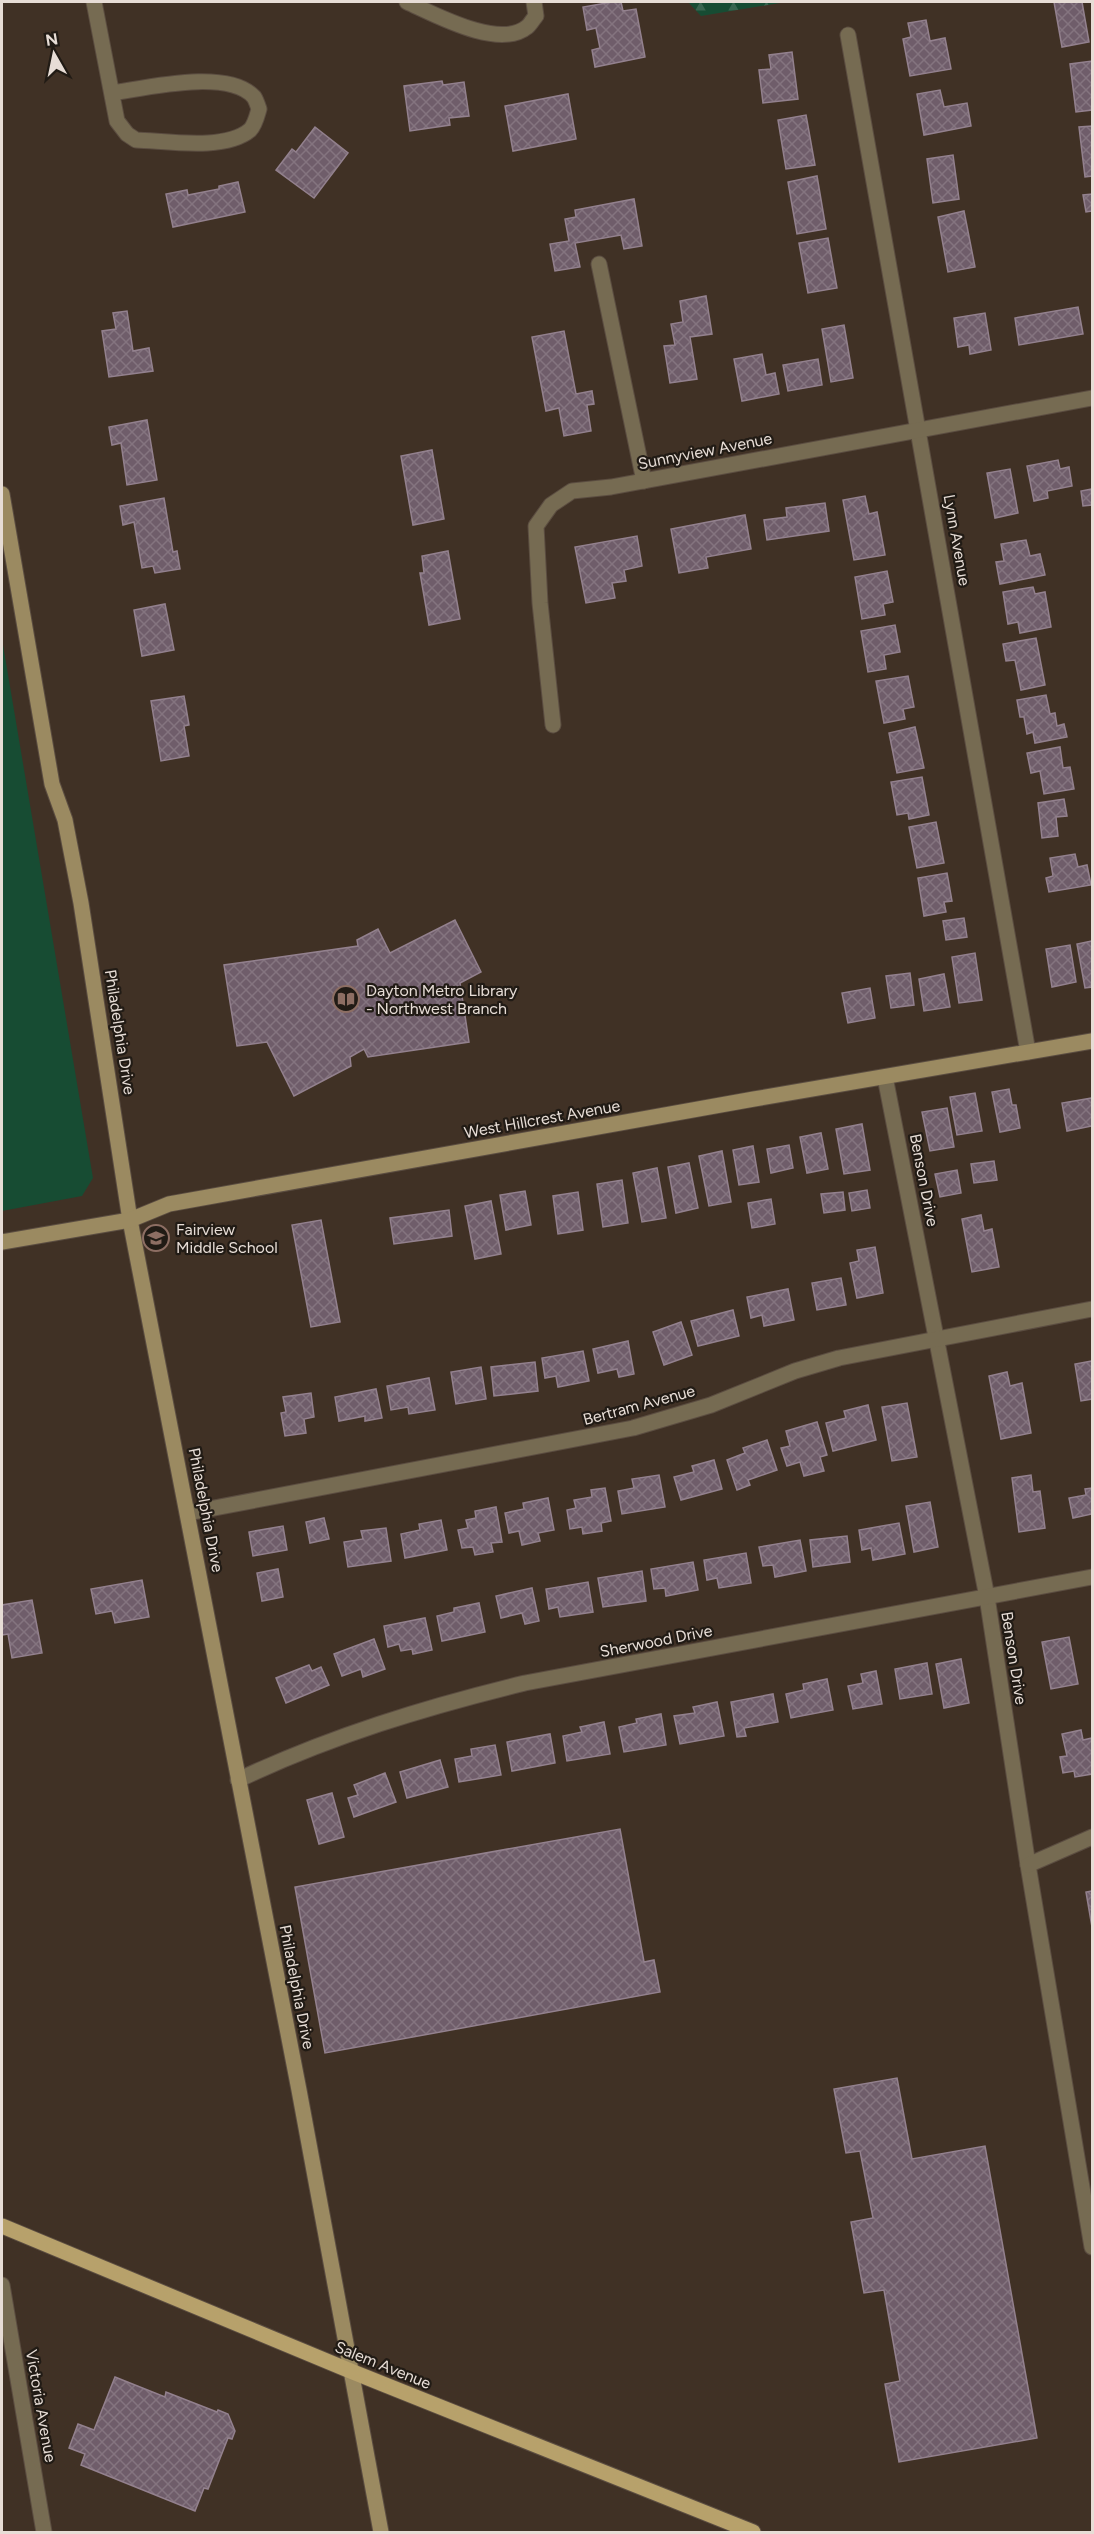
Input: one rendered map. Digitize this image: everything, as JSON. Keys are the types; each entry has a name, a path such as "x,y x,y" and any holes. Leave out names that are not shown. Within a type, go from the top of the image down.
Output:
{"main road":[{"name":"Philadelphia Drive","path":"2,494 52,784 65,820 81,903 130,1220 188,1513 381,2532"},
{"name":"West Hillcrest Avenue","path":"2,1242 130,1220 169,1204 1092,1041"},
{"name":"Salem Avenue","path":"2,2230 753,2532"}],"street":[{"path":"94,2 117,121 127,134 136,140 210,142 236,139 252,128 260,109 254,97 236,85 198,81 112,93"},
{"path":"407,2 471,31 510,34 526,28 536,16 534,2"},
{"name":"Lynn Avenue","path":"848,35 1028,1052"},
{"path":"599,264 644,481"},
{"name":"Sunnyview Avenue","path":"553,725 540,603 536,526 551,505 572,490 611,488 1092,398"},
{"name":"Benson Drive","path":"885,1077 987,1598 1028,1865 1092,2247"},
{"name":"Bertram Avenue","path":"188,1513 633,1428 711,1405 795,1371 839,1358 1092,1309"},
{"name":"Sherwood Drive","path":"238,1780 321,1743 457,1700 525,1683 1092,1577"},
{"path":"1028,1865 1092,1837"},
{"name":"Victoria Avenue","path":"2,2285 44,2532"}],"green space":[{"path":"688,2 786,2 701,16"},
{"path":"2,639 93,1178 82,1196 2,1211"}],"building":[{"path":"621,2 623,11 636,9 645,57 595,67 592,50 600,48 596,28 587,30 583,7"},
{"path":"1054,2 1082,2 1089,42 1062,47"},
{"path":"926,20 930,41 945,38 951,69 910,76 903,39 911,37 908,23"},
{"path":"792,52 798,99 763,103 759,70 771,69 769,55"},
{"path":"1092,61 1092,110 1076,112 1070,64"},
{"path":"442,81 443,85 464,82 469,116 449,118 450,125 410,131 404,86"},
{"path":"940,90 944,107 967,103 971,126 924,135 917,94"},
{"path":"568,94 576,139 513,151 505,106"},
{"path":"806,115 815,165 786,169 778,120"},
{"path":"1092,126 1092,176 1085,177 1079,127"},
{"path":"315,127 348,153 314,198 276,170 292,149 296,152"},
{"path":"953,155 959,199 933,203 927,159"},
{"path":"817,176 826,229 797,234 788,182"},
{"path":"238,182 245,212 173,227 166,194 187,190 188,195 219,189 219,186"},
{"path":"1092,194 1092,211 1086,212 1083,195"},
{"path":"634,199 642,246 624,249 621,235 575,243 580,267 555,271 550,244 569,241 565,219 576,217 575,210"},
{"path":"964,211 975,267 948,272 938,217"},
{"path":"828,238 837,288 808,293 799,243"},
{"path":"706,296 712,334 690,337 697,379 670,383 664,346 675,345 671,324 683,322 680,301"},
{"path":"1078,307 1083,334 1019,345 1015,318"},
{"path":"127,311 133,351 149,348 153,371 109,377 102,331 116,329 113,313"},
{"path":"985,313 991,350 970,354 969,345 958,347 954,318"},
{"path":"844,325 853,378 831,382 822,329"},
{"path":"564,331 576,394 592,391 594,404 587,405 591,431 564,436 559,408 546,411 532,337"},
{"path":"762,354 766,375 775,373 779,394 742,401 734,359"},
{"path":"818,359 822,385 788,391 783,365"},
{"path":"147,420 157,480 127,485 121,443 112,445 109,427"},
{"path":"432,450 444,519 413,525 401,456"},
{"path":"1058,460 1060,469 1069,467 1072,486 1047,491 1048,498 1034,501 1027,466"},
{"path":"1010,469 1018,513 995,518 987,473"},
{"path":"1092,489 1092,505 1083,506 1081,491"},
{"path":"865,496 869,514 877,512 885,555 854,560 843,500"},
{"path":"164,498 173,552 177,551 180,569 155,573 153,566 142,568 134,522 123,525 120,506"},
{"path":"825,503 829,531 767,540 764,520 787,517 786,508"},
{"path":"745,515 751,549 706,557 708,568 679,573 671,529"},
{"path":"637,536 642,566 624,570 626,581 612,583 615,598 586,603 575,547"},
{"path":"1026,540 1030,556 1040,554 1045,575 1000,584 996,562 1004,561 1001,544"},
{"path":"448,551 460,619 429,625 420,573 424,573 422,556"},
{"path":"887,571 893,602 883,604 885,615 862,619 855,577"},
{"path":"1033,587 1035,594 1045,592 1051,627 1020,633 1018,622 1008,624 1003,592"},
{"path":"165,604 174,650 142,656 134,610"},
{"path":"895,625 900,652 884,655 886,669 868,672 861,631"},
{"path":"1036,638 1045,685 1021,690 1015,660 1006,661 1003,644"},
{"path":"908,676 914,707 903,709 905,719 884,723 876,681"},
{"path":"1046,695 1050,714 1055,713 1057,726 1064,724 1067,737 1035,743 1033,732 1027,734 1024,717 1020,717 1017,700"},
{"path":"184,696 189,725 184,726 189,756 161,761 151,701"},
{"path":"915,727 924,768 897,773 889,733"},
{"path":"1060,747 1063,768 1070,767 1074,789 1044,794 1040,771 1031,773 1027,753"},
{"path":"922,777 929,815 909,819 908,813 897,815 891,782"},
{"path":"1064,799 1067,816 1056,817 1058,836 1042,838 1038,803"},
{"path":"936,822 944,863 917,868 909,827"},
{"path":"1075,854 1078,867 1087,865 1091,885 1049,892 1046,878 1053,876 1050,858"},
{"path":"947,873 952,901 944,902 946,912 924,916 918,878"},
{"path":"964,918 967,937 946,940 943,921"},
{"name":"Dayton Metro Library - Northwest Branch","path":"455,920 481,972 460,983 469,1042 368,1057 364,1049 350,1057 351,1066 294,1096 267,1042 237,1046 224,965 358,946 357,940 378,929 390,953"},
{"path":"1092,941 1092,987 1085,988 1077,944"},
{"path":"1070,945 1076,982 1052,987 1046,949"},
{"path":"975,953 982,1000 959,1003 952,957"},
{"path":"910,973 914,1005 891,1008 886,976"},
{"path":"944,974 950,1007 924,1011 919,979"},
{"path":"870,988 875,1018 848,1023 842,993"},
{"path":"1009,1089 1012,1105 1016,1105 1020,1128 1000,1132 992,1092"},
{"path":"975,1093 982,1131 957,1135 950,1097"},
{"path":"1092,1098 1092,1126 1067,1131 1062,1103"},
{"path":"947,1108 954,1147 930,1151 922,1112"},
{"path":"862,1124 870,1170 844,1174 836,1129"},
{"path":"821,1133 828,1169 807,1173 800,1137"},
{"path":"789,1145 793,1168 771,1173 767,1149"},
{"path":"753,1146 759,1182 739,1185 733,1150"},
{"path":"722,1151 731,1202 709,1206 699,1156"},
{"path":"994,1161 997,1180 974,1183 971,1164"},
{"path":"689,1163 698,1208 676,1213 668,1167"},
{"path":"657,1168 666,1218 642,1222 633,1173"},
{"path":"957,1170 961,1193 940,1197 935,1174"},
{"path":"622,1180 628,1223 603,1227 597,1184"},
{"path":"867,1190 870,1208 852,1211 849,1193"},
{"path":"525,1191 531,1225 506,1230 500,1195"},
{"path":"578,1192 583,1230 558,1234 553,1196"},
{"path":"843,1192 845,1210 824,1213 821,1194"},
{"path":"771,1199 775,1224 752,1228 748,1203"},
{"path":"491,1201 501,1254 475,1259 465,1206"},
{"path":"449,1210 452,1236 394,1244 390,1218"},
{"path":"981,1215 984,1231 992,1229 999,1267 972,1272 962,1219"},
{"path":"321,1220 340,1322 311,1327 292,1225"},
{"path":"875,1247 883,1293 857,1298 850,1263 859,1261 857,1250"},
{"path":"841,1278 846,1305 817,1310 812,1283"},
{"path":"788,1289 794,1320 764,1326 762,1315 751,1318 747,1297"},
{"path":"733,1310 739,1336 698,1346 691,1321"},
{"path":"681,1322 692,1355 664,1365 653,1332"},
{"path":"628,1341 634,1374 619,1377 617,1369 598,1373 593,1349"},
{"path":"583,1351 589,1381 558,1387 556,1376 545,1378 542,1358"},
{"path":"1092,1361 1092,1399 1081,1401 1075,1364"},
{"path":"535,1362 538,1391 494,1396 491,1367"},
{"path":"481,1367 486,1399 456,1404 451,1372"},
{"path":"1007,1372 1010,1386 1022,1383 1031,1433 1001,1439 989,1376"},
{"path":"429,1378 435,1410 409,1414 408,1407 391,1410 387,1386"},
{"path":"376,1389 382,1418 365,1421 365,1416 339,1421 335,1397"},
{"path":"311,1393 314,1417 304,1419 306,1433 285,1436 281,1413 286,1412 283,1397"},
{"path":"907,1403 917,1457 892,1461 882,1407"},
{"path":"868,1405 876,1440 833,1451 826,1423 846,1418 844,1411"},
{"path":"817,1422 827,1455 820,1457 824,1471 804,1476 800,1462 787,1466 781,1448 790,1446 786,1431"},
{"path":"767,1440 777,1470 748,1480 750,1485 737,1490 727,1460 745,1453 743,1448"},
{"path":"714,1460 722,1489 681,1500 674,1477 694,1472 692,1466"},
{"path":"659,1475 665,1507 622,1514 618,1491 634,1488 632,1479"},
{"path":"1031,1475 1033,1492 1040,1491 1045,1528 1019,1532 1012,1478"},
{"path":"605,1488 611,1521 601,1523 602,1531 583,1534 582,1527 570,1529 567,1510 576,1508 574,1500 592,1497 591,1490"},
{"path":"1092,1488 1092,1514 1073,1518 1069,1498 1086,1495 1085,1489"},
{"path":"548,1498 554,1530 538,1533 540,1541 522,1545 519,1531 509,1533 505,1513 524,1509 523,1503"},
{"path":"930,1502 938,1547 914,1552 906,1506"},
{"path":"496,1507 502,1542 491,1543 493,1552 475,1555 473,1547 462,1548 458,1530 468,1528 466,1520 476,1518 475,1511"},
{"path":"324,1518 329,1539 310,1543 306,1522"},
{"path":"441,1520 447,1550 405,1558 401,1534 420,1530 419,1524"},
{"path":"899,1523 905,1554 873,1560 871,1548 862,1550 859,1530"},
{"path":"283,1526 287,1550 253,1556 249,1532"},
{"path":"386,1528 391,1561 348,1567 344,1542 363,1539 361,1531"},
{"path":"847,1536 850,1562 813,1567 810,1540"},
{"path":"800,1540 806,1571 775,1577 773,1565 763,1566 759,1547"},
{"path":"746,1553 751,1583 719,1588 717,1578 707,1580 704,1560"},
{"path":"693,1562 698,1590 666,1596 665,1588 654,1589 651,1569"},
{"path":"278,1569 283,1597 262,1601 257,1573"},
{"path":"642,1571 646,1601 603,1607 598,1578"},
{"path":"142,1580 149,1617 115,1623 112,1611 96,1614 91,1589"},
{"path":"588,1582 593,1612 560,1617 558,1607 549,1609 546,1589"},
{"path":"532,1588 539,1621 525,1624 522,1613 501,1618 496,1596"},
{"path":"32,1600 42,1653 12,1658 8,1634 2,1635 2,1605"},
{"path":"479,1603 485,1632 442,1641 437,1616 454,1612 454,1608"},
{"path":"425,1618 432,1650 413,1654 412,1649 401,1651 399,1644 388,1647 384,1626"},
{"path":"1069,1637 1078,1684 1051,1689 1042,1642"},
{"path":"374,1639 385,1669 363,1677 361,1669 342,1676 334,1654"},
{"path":"961,1659 969,1703 944,1708 936,1664"},
{"path":"927,1663 932,1694 900,1699 895,1669"},
{"path":"309,1665 312,1671 321,1667 329,1685 286,1703 276,1678"},
{"path":"876,1671 882,1704 853,1709 848,1686 863,1683 861,1674"},
{"path":"827,1679 833,1710 791,1718 786,1694 804,1690 803,1684"},
{"path":"773,1694 778,1722 744,1728 746,1736 737,1737 731,1702"},
{"path":"717,1702 724,1736 680,1744 674,1716 695,1713 693,1707"},
{"path":"661,1714 666,1745 624,1752 619,1727 637,1723 636,1719"},
{"path":"604,1722 610,1754 567,1761 563,1736 582,1732 580,1727"},
{"path":"1081,1730 1083,1740 1092,1738 1092,1774 1075,1777 1074,1771 1063,1773 1060,1757 1067,1756 1062,1734"},
{"path":"550,1734 555,1763 512,1771 507,1742"},
{"path":"495,1745 501,1775 459,1782 455,1759 472,1756 471,1749"},
{"path":"440,1760 448,1787 407,1798 400,1772"},
{"path":"385,1773 396,1802 354,1817 348,1798 358,1795 354,1785"},
{"path":"332,1793 344,1837 319,1844 307,1800"},
{"path":"620,1829 644,1962 654,1960 660,1992 325,2053 295,1887"},
{"path":"1092,1891 1092,1927 1086,1892"},
{"path":"897,2078 912,2159 985,2146 1037,2438 899,2462 885,2384 900,2381 884,2290 864,2293 851,2222 873,2218 860,2151 846,2153 834,2089"},
{"path":"115,2377 165,2397 166,2392 228,2414 235,2431 232,2439 228,2438 208,2489 204,2488 195,2511 81,2465 85,2454 69,2448 78,2424 94,2430"}],"place":[{"name":"Dayton Metro Library - Northwest Branch","path":"346,999"},
{"name":"Fairview Middle School","path":"156,1238"}]}
